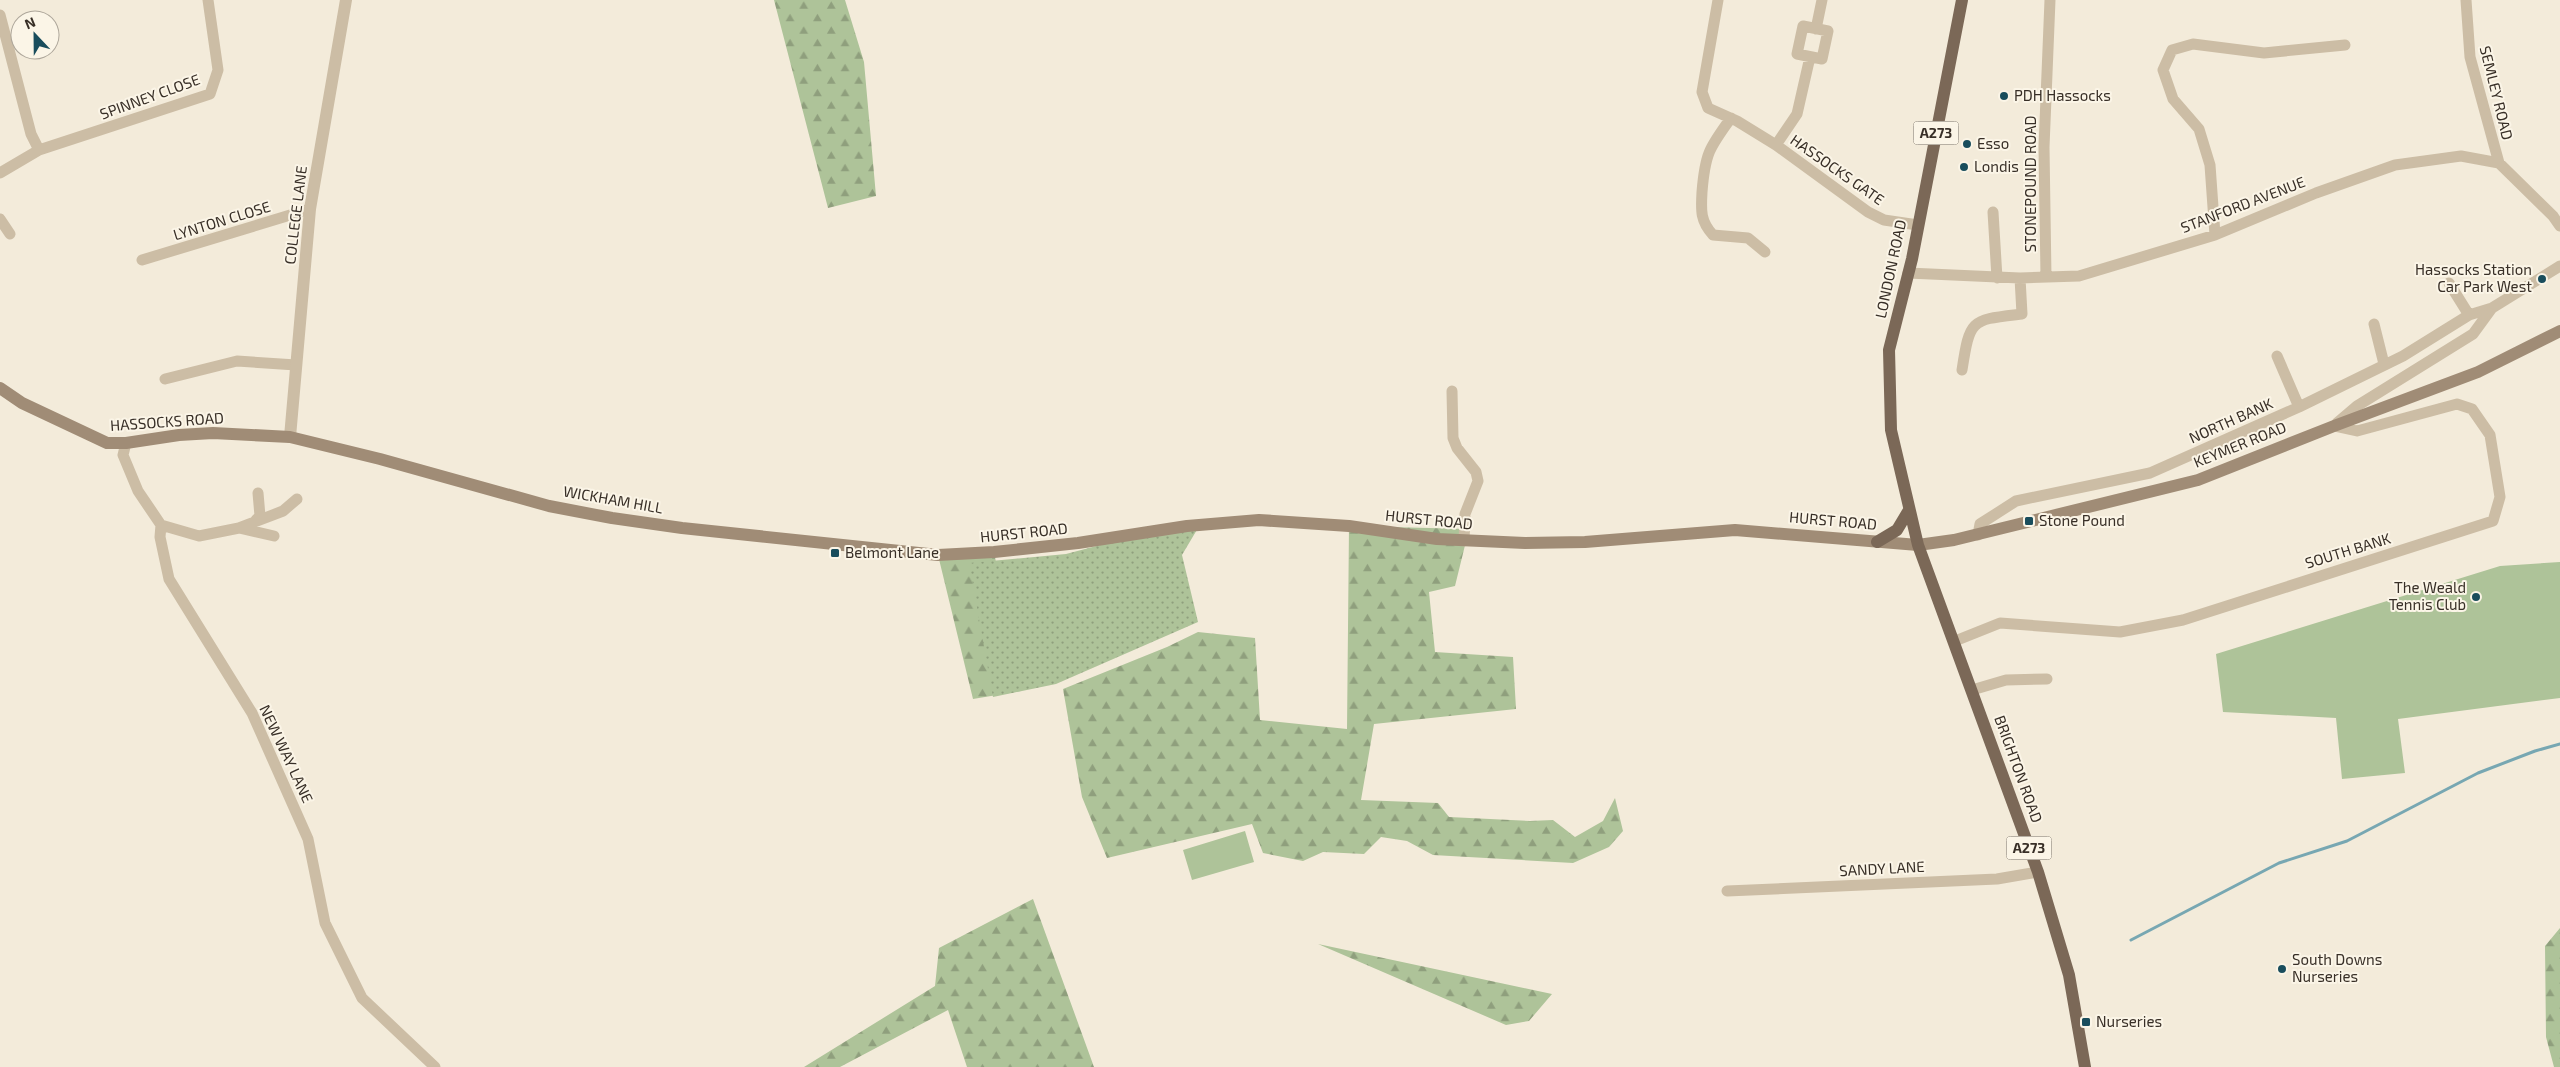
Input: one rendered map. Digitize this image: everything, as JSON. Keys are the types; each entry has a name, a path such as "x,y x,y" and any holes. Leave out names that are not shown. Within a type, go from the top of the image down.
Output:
{"main road":[{"name":"LONDON ROAD","path":"1918,545 1891,430 1889,350 1908,273 1962,0"},
{"name":"KEYMER ROAD","path":"1918,545 1978,535 2198,480 2478,372 2560,331"},
{"name":"HASSOCKS ROAD","path":"0,388 22,403 107,443 126,444 179,435 204,434 290,437"},
{"name":"WICKHAM HILL","path":"290,437 380,459 549,506 612,518 682,528 938,555"},
{"path":"1877,542 1897,530 1909,510"},
{"name":"HURST ROAD","path":"938,555 1004,552 1187,526 1259,520 1312,522 1464,541 1585,542 1735,530 1918,545"},
{"name":"BRIGHTON ROAD","path":"1918,545 1955,641 2038,872 2069,976 2085,1067"}],"street":[{"name":"SPINNEY CLOSE","path":"39,150 210,94 218,70 208,0"},
{"name":"COLLEGE LANE","path":"290,437 310,209 346,0"},
{"path":"1718,0 1702,92 1703,101 1708,108 1731,118 1776,145"},
{"path":"1816,28 1822,0"},
{"name":"STONEPOUND ROAD","path":"2046,277 2044,147 2050,0"},
{"name":"SEMLEY ROAD","path":"2466,0 2470,57 2499,162"},
{"path":"0,15 31,134 39,150 0,173"},
{"path":"1803,26 1828,31 1822,59 1810,57 1797,54 1803,26"},
{"path":"2215,235 2210,166 2199,129 2173,99 2163,70 2172,50 2193,44 2264,53 2345,45"},
{"name":"HASSOCKS GATE","path":"1810,57 1797,114 1776,145 1868,212 1884,220 1918,225"},
{"path":"1731,118 1714,141 1705,160 1700,207 1702,218 1713,235 1748,238 1765,252"},
{"name":"STANFORD AVENUE","path":"1908,273 1997,278 2079,276 2215,235 2316,193 2395,165 2461,156 2499,162"},
{"path":"2499,162 2553,216 2560,226"},
{"name":"LYNTON CLOSE","path":"142,260 310,209"},
{"path":"1993,212 1997,278"},
{"path":"0,220 10,234"},
{"path":"2334,426 2357,406 2473,334 2492,308 2560,266"},
{"path":"1962,370 1968,335 1975,325 1986,318 2022,314 2020,278"},
{"path":"2449,283 2469,315"},
{"name":"NORTH BANK","path":"1978,535 1980,524 2016,501 2150,473 2299,407 2403,356 2469,315 2492,308"},
{"path":"2374,324 2384,364"},
{"path":"2277,356 2299,407"},
{"path":"165,379 237,361 296,365"},
{"path":"1452,391 1453,438 1457,448 1476,472 1478,481 1465,514 1464,541"},
{"name":"SOUTH BANK","path":"1955,641 2000,623 2120,632 2183,620 2494,521 2500,497 2490,435 2472,409 2457,404 2357,431 2334,426"},
{"path":"126,444 122,455 138,491 161,525 199,536 239,528 283,511 297,499"},
{"path":"256,520 260,516 258,492"},
{"name":"NEW WAY LANE","path":"161,525 160,537 169,579 252,714 308,839 325,922 362,998 435,1067"},
{"path":"239,528 274,536"},
{"path":"1972,690 2006,680 2047,680"},
{"name":"SANDY LANE","path":"1727,891 1997,879 2038,872"}],"green space":[{"path":"774,0 845,0 864,62 876,196 828,208"},
{"path":"1349,526 1469,529 1455,586 1429,592 1435,652 1513,657 1516,709 1374,724 1361,800 1438,803 1449,817 1530,821 1553,820 1575,837 1603,821 1615,798 1623,831 1609,847 1573,863 1433,855 1407,841 1381,837 1364,854 1323,852 1303,861 1263,853 1252,824 1107,858 1082,797 1063,689 1167,647 1198,632 1255,638 1260,720 1347,729"},
{"path":"1198,528 1182,555 1198,622 1056,684 993,697 969,563 1066,554 1123,539"},
{"path":"994,552 1021,691 973,699 938,555"},
{"path":"2560,562 2560,698 2398,719 2405,773 2342,779 2336,718 2223,712 2216,654 2500,566"},
{"path":"1245,831 1254,862 1192,880 1183,850"},
{"path":"1033,899 1094,1067 967,1067 948,1010 840,1067 804,1067 935,986 939,948"},
{"path":"2560,928 2560,1067 2554,1067 2546,1037 2545,946"},
{"path":"1318,944 1552,994 1529,1021 1506,1025"}],"waterway":[{"path":"2131,940 2279,863 2347,841 2478,773 2535,751 2560,744"}],"place":[{"name":"PDH Hassocks","path":"2004,96"},
{"name":"Esso","path":"1967,144"},
{"name":"Londis","path":"1964,167"},
{"name":"Hassocks Station Car Park West","path":"2542,279"},
{"name":"Stone Pound","path":"2029,521"},
{"name":"Belmont Lane","path":"835,553"},
{"name":"The Weald Tennis Club","path":"2476,597"},
{"name":"South Downs Nurseries","path":"2282,969"},
{"name":"Nurseries","path":"2086,1022"}]}
